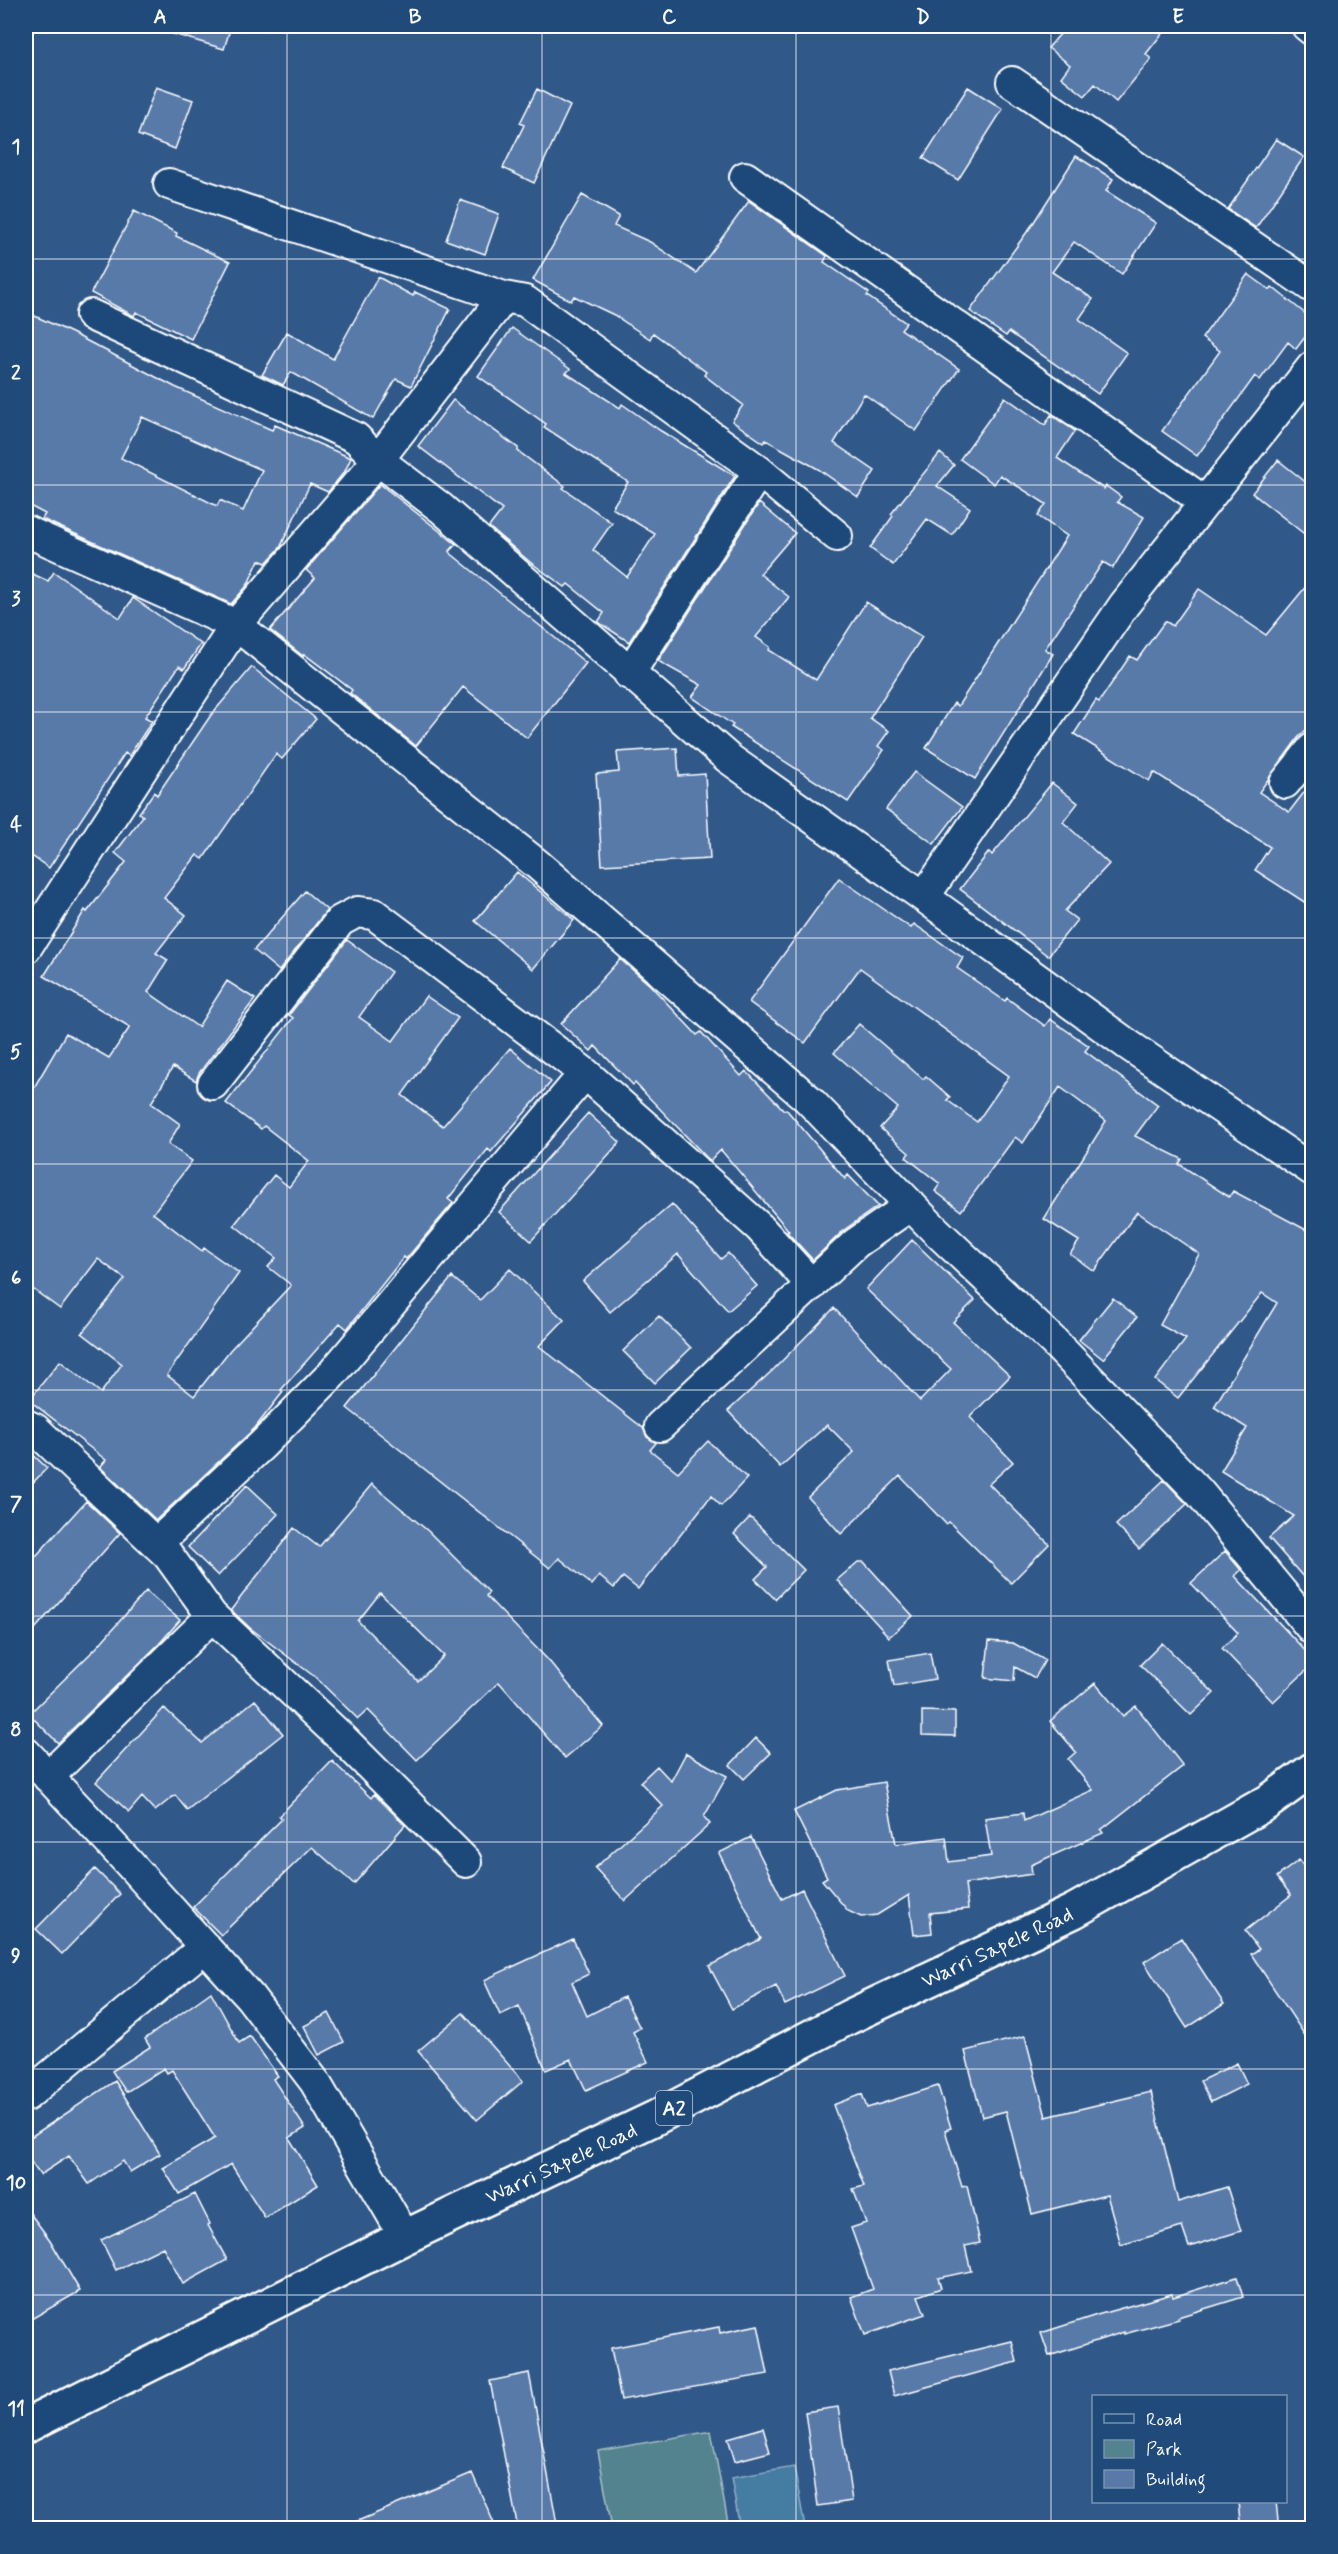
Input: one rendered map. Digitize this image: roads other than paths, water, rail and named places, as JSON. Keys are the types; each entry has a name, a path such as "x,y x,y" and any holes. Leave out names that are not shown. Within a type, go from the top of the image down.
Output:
{"highway":[{"name":"Warri Sapele Road","path":"26,2426 405,2237 655,2118 849,2017 1074,1911 1268,1802 1312,1770"}],"street":[{"path":"1307,26 1312,30"},
{"path":"1012,82 1312,287"},
{"path":"745,177 1205,502"},
{"path":"169,184 504,297 525,301 759,471 837,536"},
{"path":"26,948 236,625 378,460 504,297"},
{"path":"91,315 356,438 378,460 441,508 728,758 1127,1044 1312,1170"},
{"path":"924,897 1124,605 1312,367"},
{"path":"629,674 759,471"},
{"path":"26,531 236,625 537,864 808,1099 933,1228 1054,1342 1199,1492 1312,1629"},
{"path":"1285,783 1312,748"},
{"path":"213,1084 340,921 357,912 374,914 585,1073 759,1227 812,1285"},
{"path":"156,1544 262,1445 332,1374 585,1073"},
{"path":"660,1426 856,1243 911,1205"},
{"path":"26,1425 35,1429 168,1555 212,1616 344,1740 466,1862"},
{"path":"48,1777 212,1616"},
{"path":"26,1753 250,1997 315,2082 405,2237"},
{"path":"26,2096 205,1947"}],"water":[{"path":"794,2467 805,2528 740,2528 731,2478"}]}
